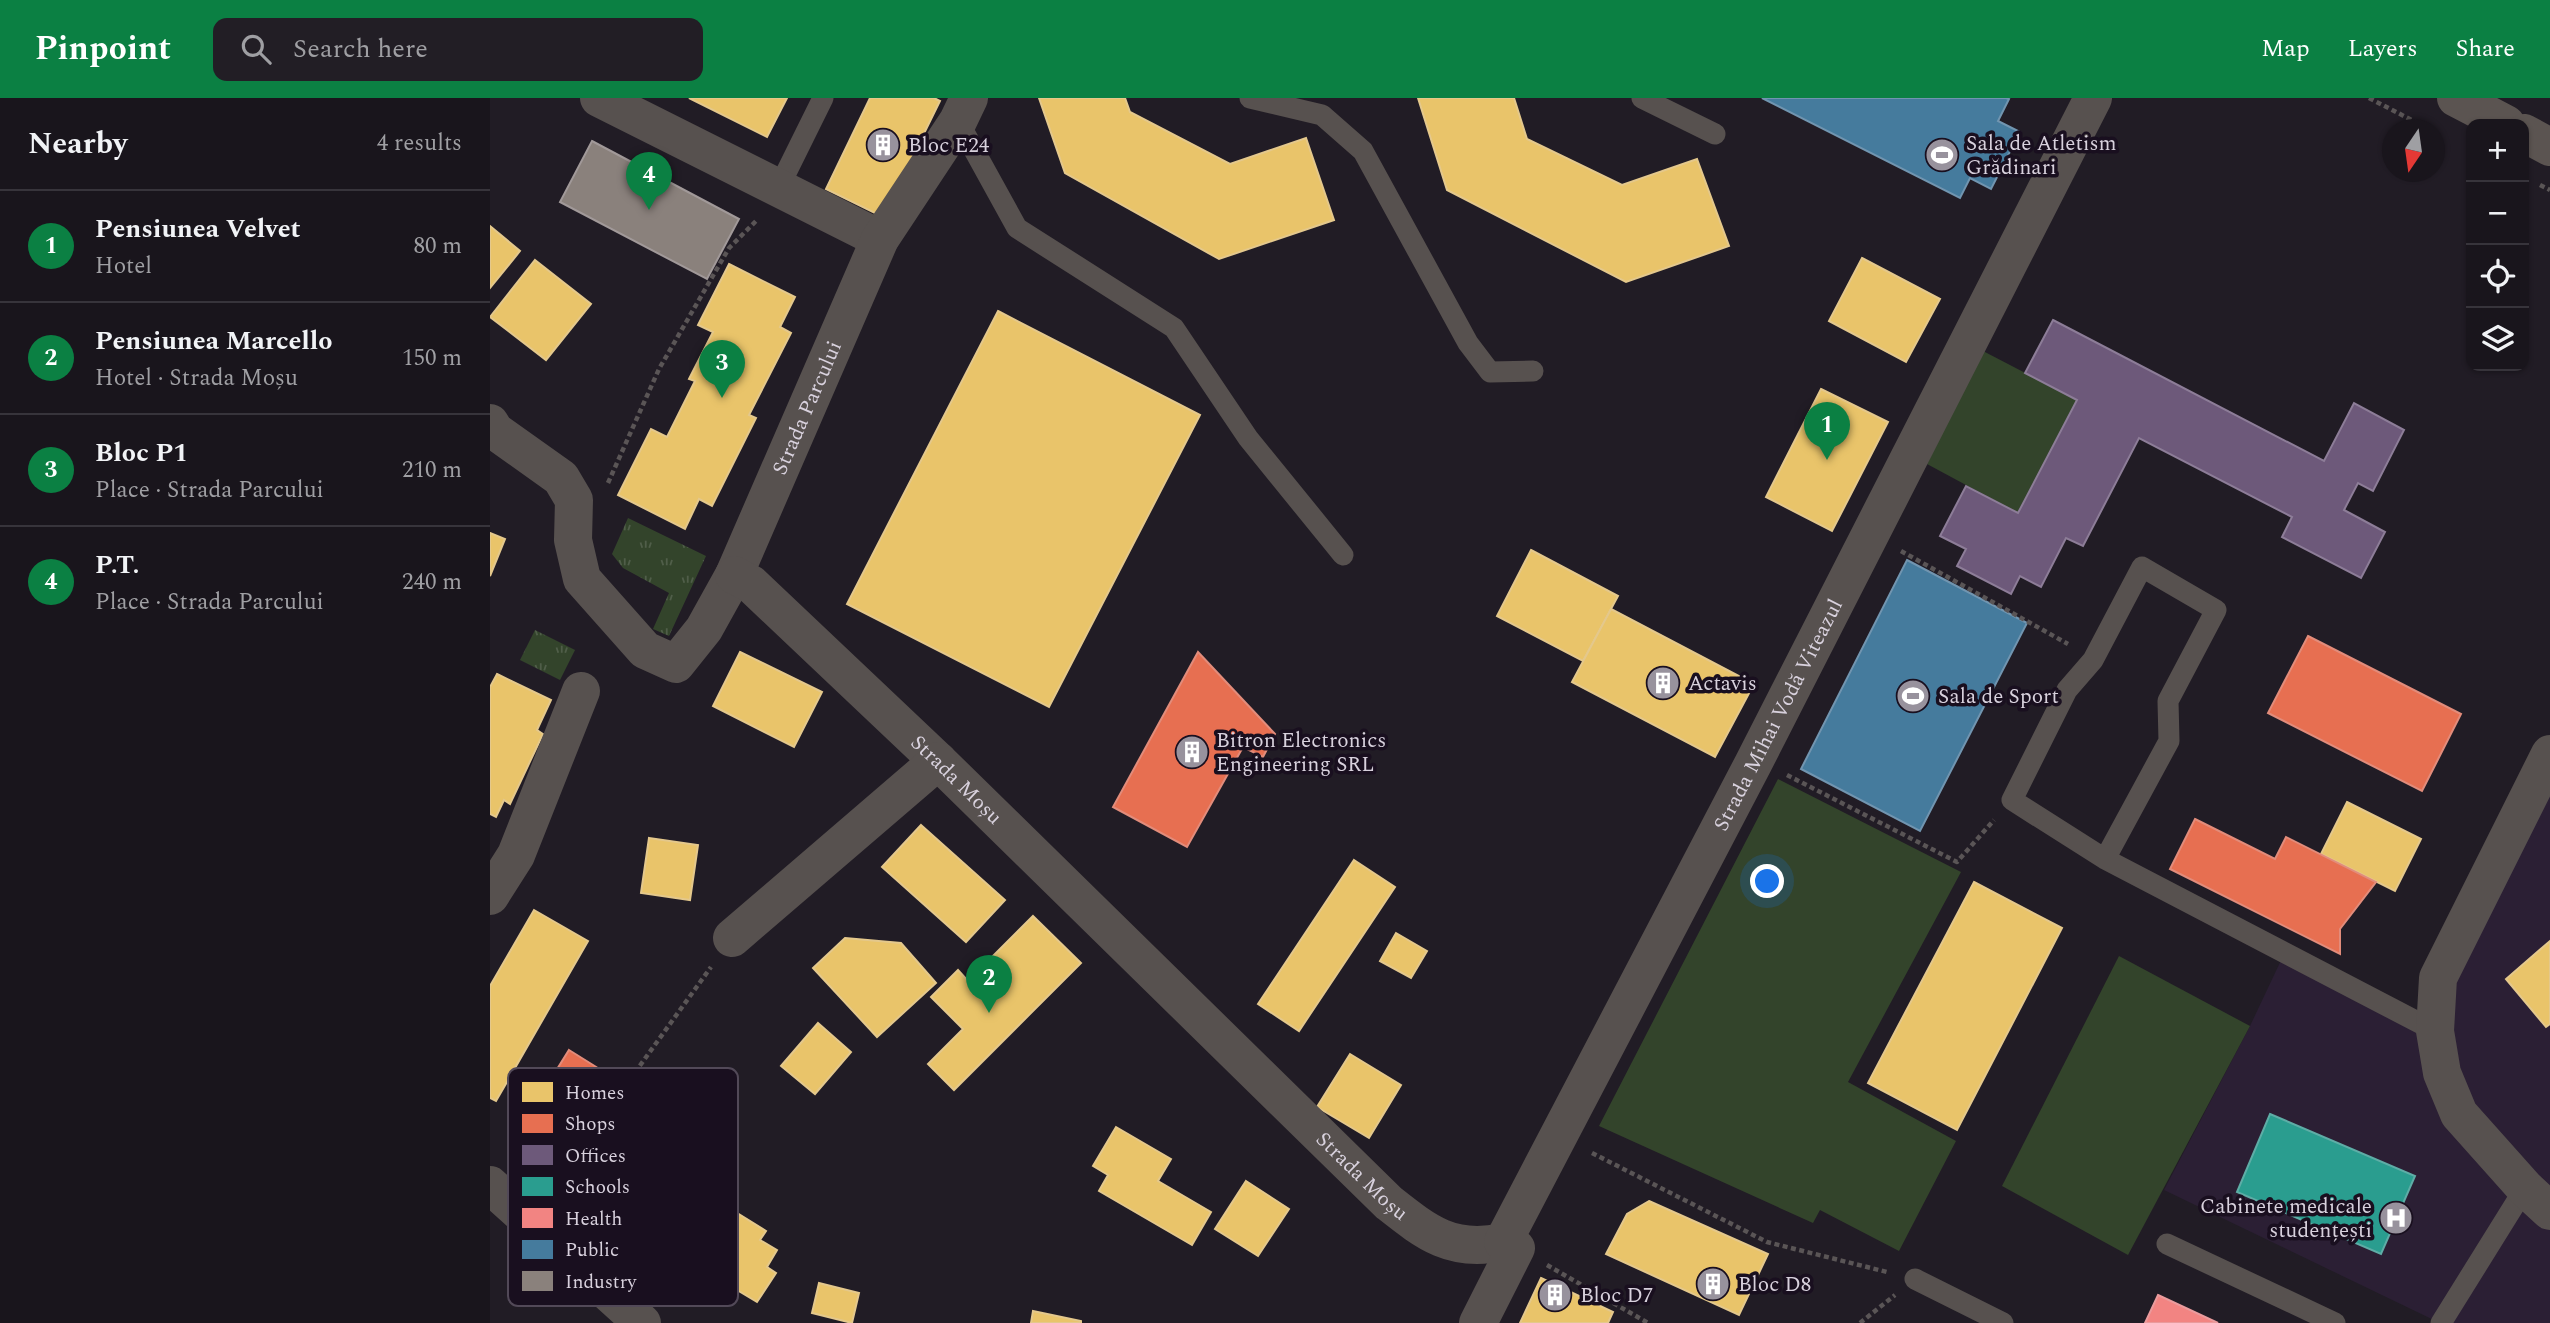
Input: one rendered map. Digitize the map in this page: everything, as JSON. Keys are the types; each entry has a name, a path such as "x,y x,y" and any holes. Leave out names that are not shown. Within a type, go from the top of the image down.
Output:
{"main road":[{"path":"2456,98 2496,119"},
{"path":"2529,136 2550,147"}],"street":[{"path":"598,98 880,239"},
{"name":"Strada Mihai Vodă Viteazul","path":"1478,1323 1559,1137 1759,752 2092,98"},
{"name":"Strada Parcului","path":"734,575 880,239 964,109"},
{"path":"492,429 561,478 574,500 573,540 582,579 645,650 676,664 704,629 734,575"},
{"name":"Strada Moșu","path":"734,575 751,584 938,761 1389,1203 1427,1233 1445,1241 1469,1245 1510,1245"},
{"path":"490,896 516,855 581,691"},
{"path":"2538,1200 2459,1114 2442,1073 2435,1031 2438,978 2550,754"},
{"path":"732,938 938,761"},
{"path":"490,1185 508,1201"},
{"path":"623,1306 642,1323"}],"lane":[{"path":"778,189 823,98"},
{"path":"1250,98 1326,106 1363,151 1468,343 1490,372 1533,371"},
{"path":"1642,98 1715,134"},
{"path":"964,109 1017,228 1174,328 1248,438 1343,555"},
{"path":"2105,859 2169,741 2168,701 2216,610 2142,567 2093,660 2067,690 2012,800 2105,859 2435,1031"},
{"path":"2441,1323 2538,1200"},
{"path":"2167,1244 2335,1323"},
{"path":"1915,1279 2003,1323"}],"path":[{"path":"2369,98 2410,119"},
{"path":"604,492 653,380 729,248"},
{"path":"1902,552 2068,644"},
{"path":"1779,771 1957,862 2012,800"},
{"path":"638,1068 732,938"},
{"path":"1559,1137 1768,1242 1915,1279"},
{"path":"1510,1245 1648,1323"},
{"path":"1860,1323 1915,1279"}],"shaded area":[{"path":"2550,754 2550,1323 2440,1323 2164,1190 2250,1026 2284,954 2434,1031"}],"green space":[{"path":"1983,351 2077,400 2018,513 1927,464"},
{"path":"628,518 706,556 669,636 653,629 669,593 623,568 612,554"},
{"path":"535,630 575,650 560,680 520,660"},
{"path":"1778,779 1961,872 1848,1082 1956,1141 1899,1251 1820,1210 1813,1223 1599,1126"},
{"path":"2119,956 2250,1026 2128,1255 2002,1186"}],"building: Homes":[{"path":"689,98 787,98 767,137"},
{"name":"Bloc E24","path":"870,98 934,98 940,101 883,217 826,189"},
{"path":"1039,98 1125,98 1130,112 1230,164 1306,138 1334,220 1219,259 1065,173"},
{"path":"1418,98 1514,98 1527,139 1622,185 1697,159 1729,246 1626,282 1447,190"},
{"path":"490,226 520,251 490,288"},
{"path":"1862,258 1940,299 1906,362 1829,321"},
{"path":"535,260 591,304 546,360 490,317"},
{"path":"729,264 795,297 780,327 791,333 749,415 756,418 712,506 699,499 685,529 618,495 651,429 667,437 695,381 689,379 713,332 698,325"},
{"path":"998,311 1200,415 1049,707 847,604"},
{"path":"1821,389 1888,422 1832,531 1766,497"},
{"path":"490,533 505,539 490,576"},
{"path":"1531,550 1618,596 1583,661 1497,616"},
{"name":"Actavis","path":"1611,609 1754,684 1715,757 1572,682"},
{"path":"740,652 822,692 794,747 713,706"},
{"path":"497,674 551,700 537,730 543,734 510,804 504,800 496,817 490,814 490,687"},
{"path":"2347,802 2421,839 2395,891 2321,854"},
{"path":"921,825 1005,900 966,942 882,867"},
{"path":"649,838 698,845 690,900 641,893"},
{"path":"1354,860 1395,887 1299,1031 1258,1004"},
{"path":"1974,882 2062,928 1957,1130 1868,1083"},
{"path":"534,910 588,941 515,1068 508,1068 508,1080 496,1101 490,1098 490,986"},
{"path":"1033,916 1081,963 954,1090 928,1064 963,1029 931,997 958,970 968,981"},
{"path":"1396,933 1427,951 1411,978 1380,961"},
{"path":"845,938 901,943 936,983 877,1037 813,968"},
{"path":"2550,941 2550,1024 2546,1027 2506,979"},
{"path":"818,1023 851,1052 815,1094 781,1066"},
{"path":"1350,1054 1401,1085 1369,1138 1317,1107"},
{"path":"1116,1127 1171,1159 1158,1181 1211,1212 1192,1245 1099,1191 1108,1175 1093,1166"},
{"path":"1246,1181 1289,1209 1258,1256 1215,1229"},
{"name":"Bloc D8","path":"1649,1201 1768,1254 1739,1315 1606,1254 1627,1214"},
{"path":"738,1214 766,1231 760,1240 777,1250 767,1267 776,1273 757,1302 738,1291"},
{"name":"Bloc D7","path":"1541,1278 1613,1312 1608,1323 1520,1323"},
{"path":"819,1283 859,1293 852,1323 812,1313"},
{"path":"1033,1311 1081,1321 1081,1323 1031,1323"}],"building: Shops":[{"path":"2308,636 2461,714 2422,791 2268,713"},
{"name":"Bitron Electronics Engineering SRL","path":"1198,652 1275,734 1263,757 1243,747 1187,847 1113,807"},
{"path":"2195,819 2275,859 2286,837 2376,882 2340,929 2340,954 2170,869"},
{"path":"569,1050 598,1068 558,1068"}],"building: Offices":[{"path":"2053,320 2324,461 2354,403 2404,430 2373,491 2358,483 2344,510 2385,532 2361,578 2282,537 2292,517 2139,438 2083,546 2066,538 2041,587 2020,576 2011,594 1957,566 1966,549 1940,536 1966,486 2018,513 2077,400 2025,373"}],"building: Schools":[{"path":"2270,1114 2415,1176 2381,1254 2237,1192"}],"building: Health":[{"path":"2158,1295 2218,1323 2145,1323"}],"building: Public":[{"name":"Sala de Atletism Grădinari","path":"1762,98 2006,98 2009,99 1998,121 2020,132 1991,189 1970,178 1960,198"},
{"name":"Sala de Sport","path":"1907,560 2027,623 1920,831 1801,769"}],"building: Industry":[{"path":"592,141 739,219 707,279 560,202"}],"place":[{"name":"Bloc E24","path":"883,145"},
{"name":"Sala de Atletism Grădinari","path":"1942,155"},
{"name":"P.T.","path":"649,210"},
{"name":"Bloc P1","path":"722,398"},
{"name":"Pensiunea Velvet","path":"1827,460"},
{"name":"Actavis","path":"1663,683"},
{"name":"Sala de Sport","path":"1913,696"},
{"name":"Bitron Electronics Engineering SRL","path":"1192,752"},
{"name":"Pensiunea Marcello","path":"989,1013"},
{"name":"Cabinete medicale studențești","path":"2396,1218"},
{"name":"Bloc D8","path":"1713,1284"},
{"name":"Bloc D7","path":"1555,1295"}]}
